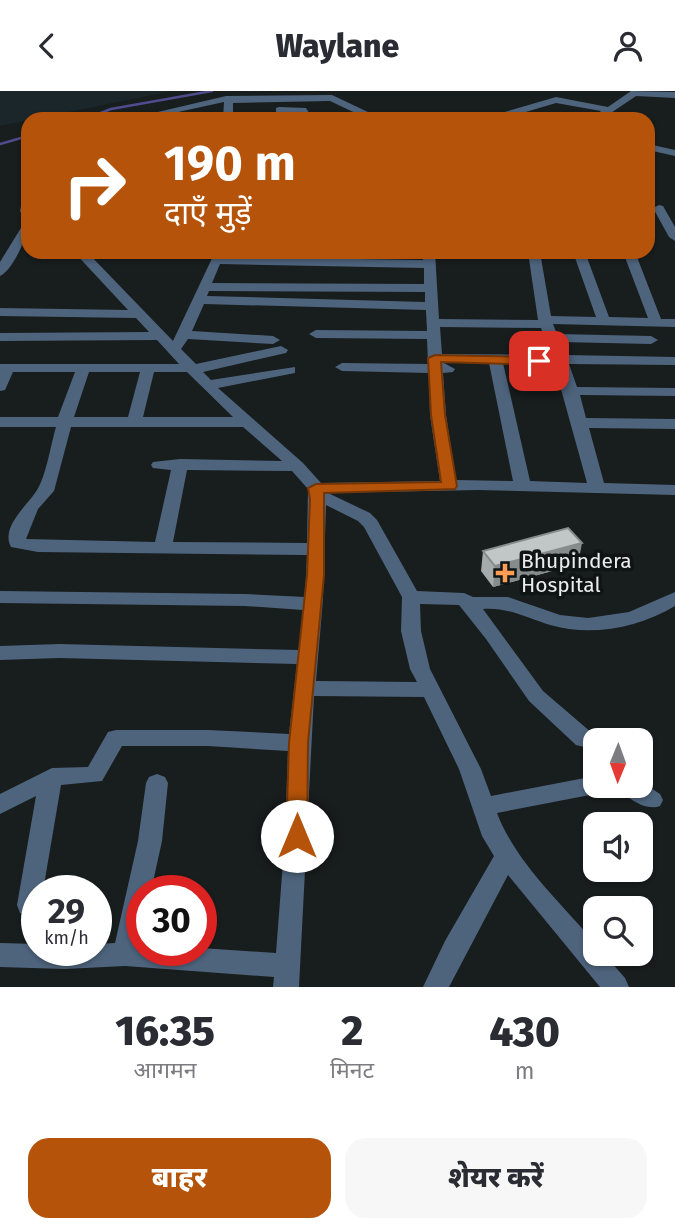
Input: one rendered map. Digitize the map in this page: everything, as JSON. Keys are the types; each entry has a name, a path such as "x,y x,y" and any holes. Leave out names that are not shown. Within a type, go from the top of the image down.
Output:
{"street":[{"path":"228,107 243,91"},
{"path":"606,112 634,93 675,95"},
{"path":"188,112 332,98 358,112"},
{"path":"513,112 555,100 609,110"},
{"path":"228,107 261,112"},
{"path":"655,149 675,153"},
{"path":"655,212 661,211 675,237"},
{"path":"0,272 21,237"},
{"path":"87,259 138,314 173,340 208,385 297,467 316,491 371,524 411,597 413,643 421,669 470,769 494,836 506,856 616,987"},
{"path":"173,340 217,259"},
{"path":"429,259 438,415 449,486"},
{"path":"535,259 548,327 571,391 597,488"},
{"path":"581,259 604,323"},
{"path":"632,259 656,323"},
{"path":"200,293 430,288"},
{"path":"200,293 432,306"},
{"path":"0,312 138,314"},
{"path":"316,334 604,323 675,323"},
{"path":"548,327 651,340"},
{"path":"0,337 277,345 194,369 4,368 0,387"},
{"path":"342,367 675,361"},
{"path":"496,365 523,488"},
{"path":"135,420 148,369"},
{"path":"83,370 46,491 31,507 18,533 17,543 38,546 316,549"},
{"path":"208,385 290,370"},
{"path":"571,391 675,392"},
{"path":"0,422 246,422"},
{"path":"580,423 675,424"},
{"path":"163,546 180,464"},
{"path":"159,465 297,467"},
{"path":"316,491 449,486 675,490"},
{"path":"0,955 65,957 125,954 287,977 297,836 299,743 313,604 316,491"},
{"path":"0,597 245,600 313,604"},
{"path":"411,597 457,597 470,604 536,696 583,738"},
{"path":"470,604 504,601 516,603 559,621 590,624 637,614 675,598"},
{"path":"0,653 34,650 308,657"},
{"path":"306,688 431,690"},
{"path":"0,805 52,777 94,775 114,739 119,737 299,743"},
{"path":"34,875 52,777"},
{"path":"125,954 150,841 157,783"},
{"path":"483,807 583,787"},
{"path":"436,987 506,856"}],"shaded area":[{"path":"0,91 172,91 69,112 21,112 21,122 0,126"}],"building":[{"path":"568,528 582,543 495,566 483,551"}],"waterway":[{"path":"103,112 212,91"},
{"path":"0,144 21,138"}],"place":[{"name":"Bhupindera Hospital","path":"505,573"}],"route":[{"path":"297,836 299,743 316,575 316,488 449,486 438,415 435,358 539,361"}]}
